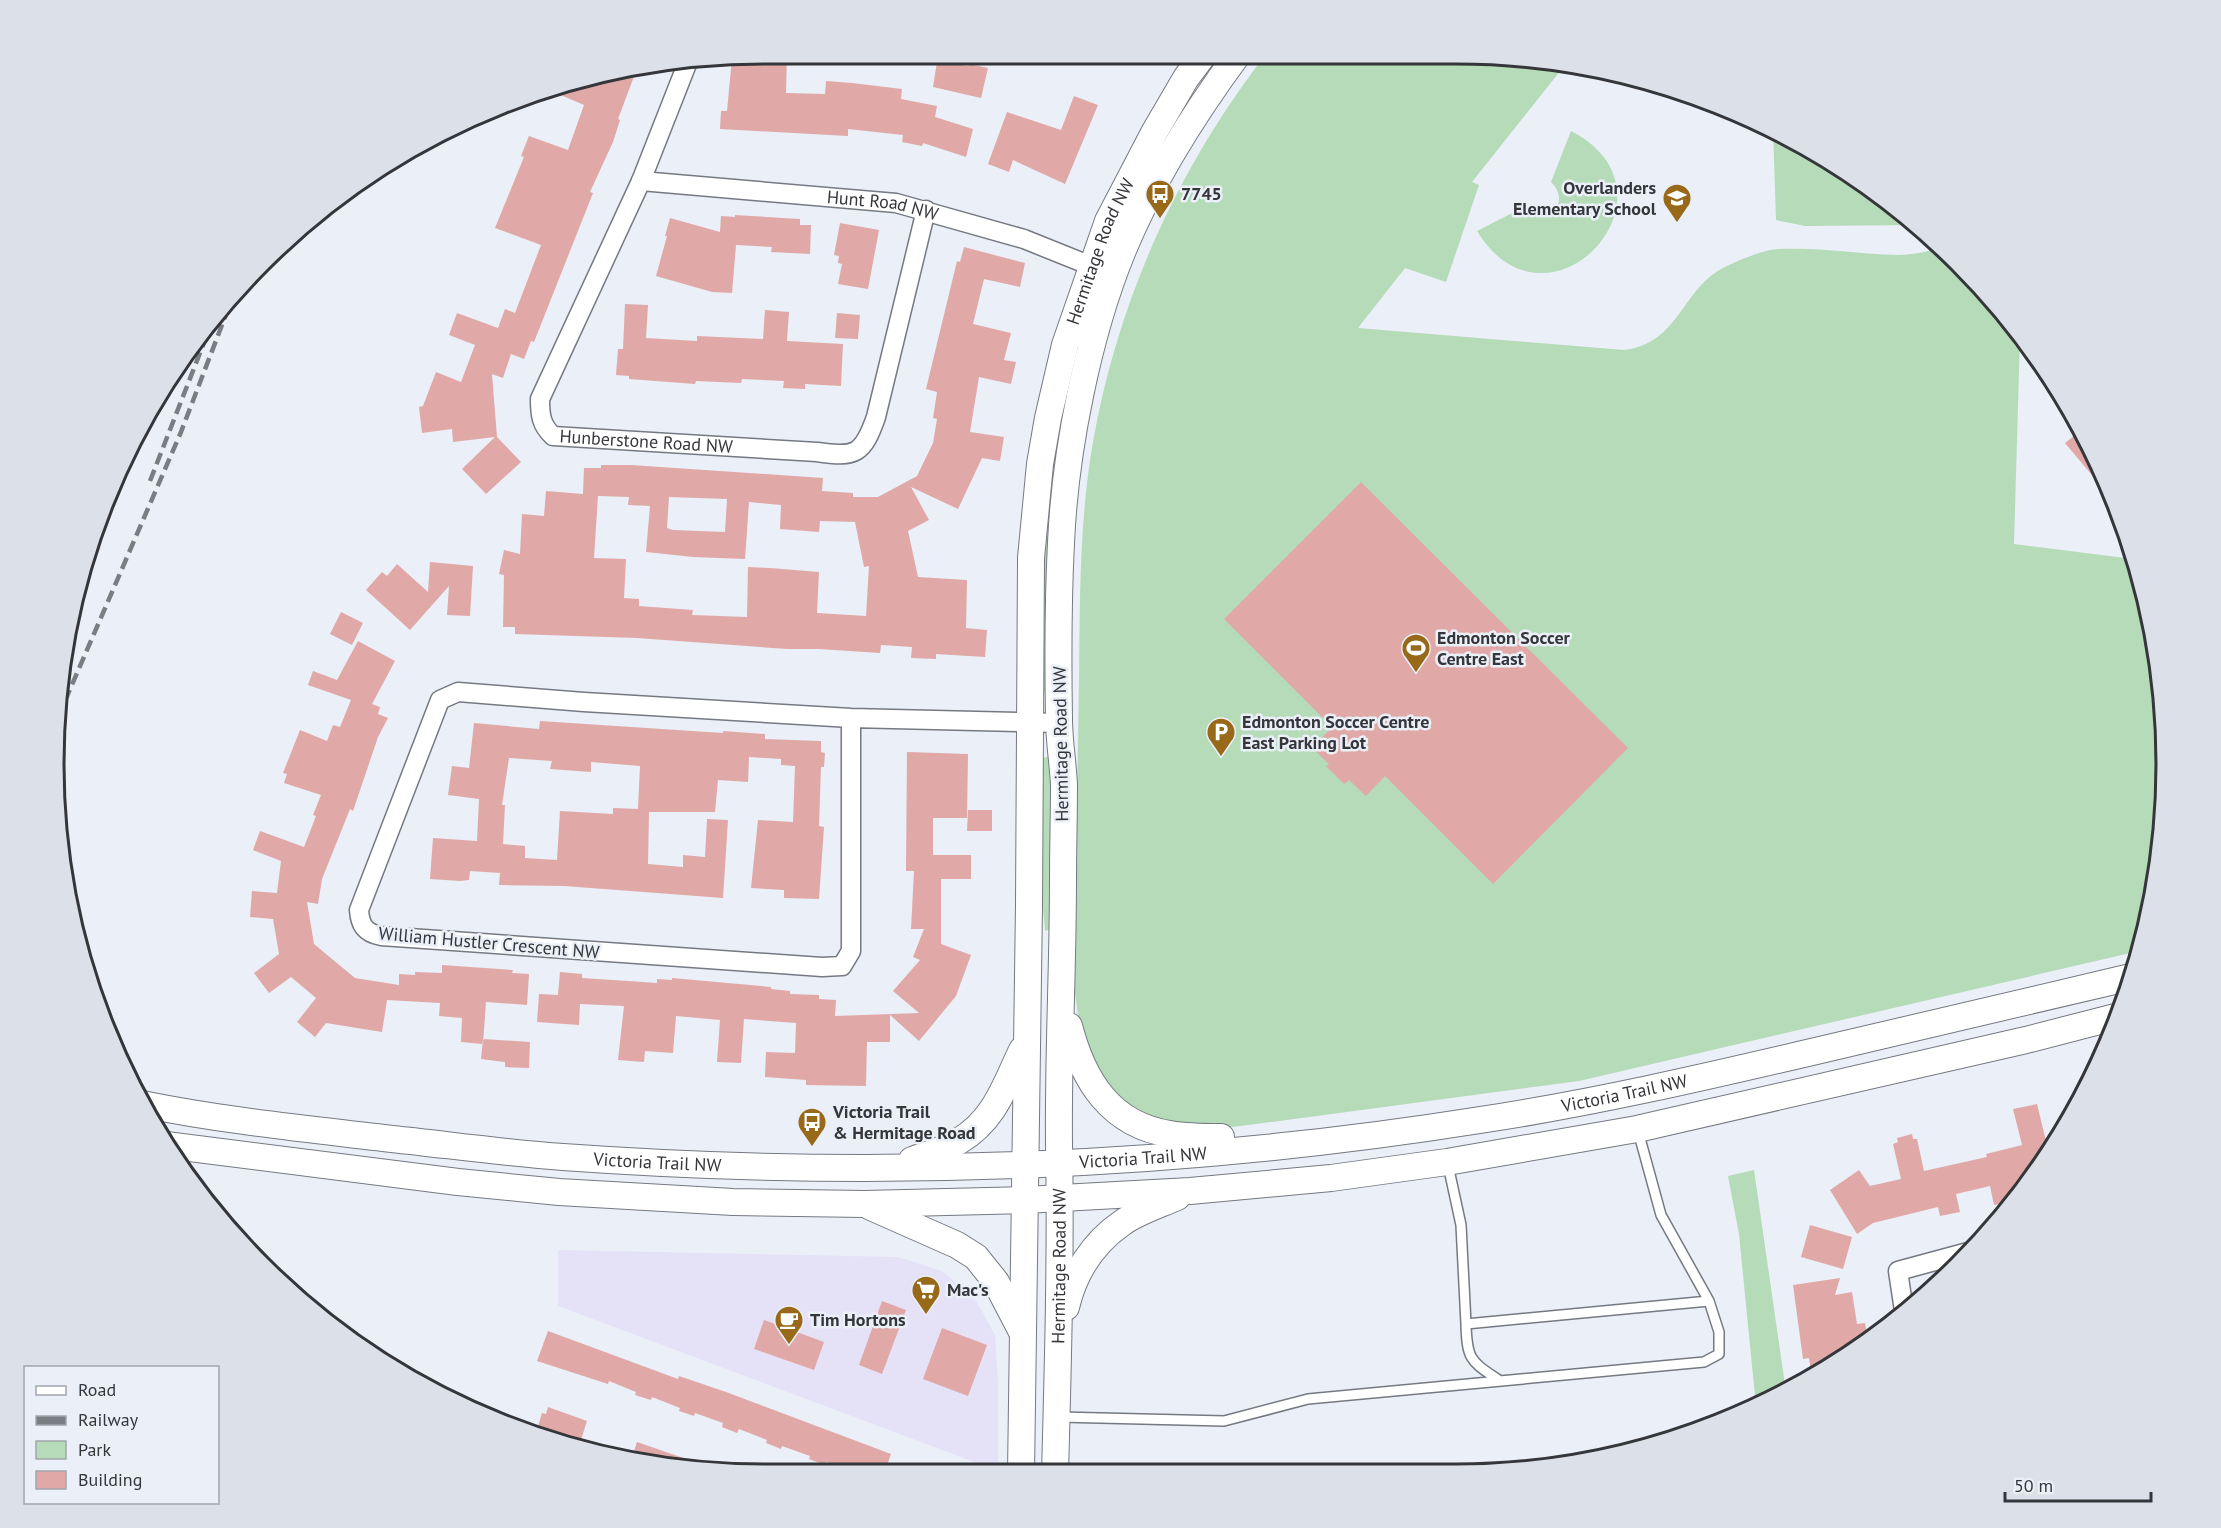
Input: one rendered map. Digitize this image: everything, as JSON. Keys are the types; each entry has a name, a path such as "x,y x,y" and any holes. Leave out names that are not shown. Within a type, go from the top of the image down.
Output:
{"main road":[{"name":"Hermitage Road NW","path":"1055,1464 1061,1198 1064,782 1059,723 1061,542 1065,497 1072,442 1103,271 1108,221 1138,161 1196,64"},
{"name":"Hermitage Road NW","path":"1021,1464 1031,558 1040,464 1063,354 1103,271 1123,250 1190,123 1231,64"},
{"name":"Victoria Trail NW","path":"154,1106 289,1126 559,1157 731,1165 895,1167 1060,1164 1318,1142 1479,1121 1632,1094 2122,979"},
{"path":"1062,996 1078,1057 1095,1089 1107,1102 1136,1123 1168,1134 1318,1142"},
{"name":"Victoria Trail NW","path":"178,1147 321,1166 559,1192 733,1202 865,1204 1025,1200 1190,1191 1331,1178 1447,1162 1637,1129 2026,1040 2108,1019"},
{"path":"895,1167 944,1149 974,1131 997,1104 1027,1038"},
{"path":"1632,1094 1637,1129"},
{"path":"1059,1333 1070,1289 1097,1243 1122,1222 1190,1191"},
{"path":"865,1204 957,1245 976,1257 996,1282 1023,1333"}],"street":[{"name":"Hunberstone Road NW","path":"685,69 641,181 540,399 540,415 544,428 553,436 837,455 857,452 868,439 876,417 926,210"},
{"name":"Hunt Road NW","path":"641,181 896,202 1024,239 1103,271"},
{"name":"William Hustler Crescent NW","path":"851,718 851,951 842,966 810,967 381,936 370,934 363,927 359,910 440,700 458,692 596,703 851,718 1059,723"},
{"path":"1903,1303 1898,1271 1955,1256"}],"lane":[{"path":"1056,1417 1224,1421 1308,1399 1704,1362 1719,1354 1719,1332 1709,1301 1661,1215 1637,1129"},
{"path":"1447,1162 1461,1225 1466,1345 1470,1358 1476,1365 1500,1381"},
{"path":"1466,1324 1709,1301"}],"shaded area":[{"path":"558,1250 898,1257 942,1271 975,1299 995,1335 998,1383 998,1464 979,1464 558,1306"}],"green space":[{"path":"1259,64 1457,64 1559,72 1472,182 1479,185 1446,282 1405,268 1358,328 1624,350 1643,345 1658,337 1670,326 1712,275 1732,264 1767,251 1808,249 1898,255 1932,250 1952,269 2020,348 2014,544 2125,558 2133,583 2151,673 2156,764 2151,855 2130,953 1579,1081 1241,1126 1201,1130 1157,1119 1128,1103 1099,1076 1080,1029 1075,994 1081,562 1088,472 1104,389 1118,338 1136,287 1179,189 1234,98"},
{"path":"1571,131 1604,158 1617,189 1613,220 1596,248 1570,267 1539,273 1506,263 1477,231 1526,206 1541,215 1554,210 1559,198 1551,182"},
{"path":"1773,141 1846,182 1902,225 1805,226 1776,220"},
{"path":"1090,298 1050,693 1041,692 1042,574 1056,429"},
{"path":"1048,757 1052,772 1051,929 1045,931 1040,875 1040,758"},
{"path":"1754,1170 1784,1382 1755,1396 1739,1234 1728,1176"}],"building":[{"path":"787,64 786,93 825,94 826,81 902,89 901,99 937,106 935,117 973,129 966,157 923,143 922,146 902,142 903,135 848,129 848,136 720,129 721,111 727,111 731,65"},
{"path":"937,64 969,66 969,64 988,68 981,98 933,87"},
{"path":"634,77 618,119 620,120 613,142 590,192 593,193 534,342 531,341 524,359 511,354 503,378 492,374 497,437 521,462 486,494 462,469 495,437 453,442 452,429 422,433 419,407 423,406 436,372 461,382 475,345 449,335 457,313 498,328 505,309 515,313 541,245 495,228 524,157 521,156 529,136 568,150 584,105 561,95"},
{"path":"1074,96 1098,105 1065,184 1013,160 1009,172 988,164 1007,112 1061,130"},
{"path":"735,215 800,219 800,225 811,225 810,254 771,252 772,247 736,245 732,293 712,292 656,276 670,218 720,232 721,216 735,217"},
{"path":"840,223 879,230 868,289 838,284 842,264 838,263 839,256 834,255"},
{"path":"964,247 1025,263 1020,287 984,279 973,324 1011,333 1004,360 1016,362 1011,384 979,377 970,432 1004,437 1000,461 982,458 958,509 911,487 929,520 908,531 918,577 967,580 966,628 987,630 985,657 936,654 936,659 911,658 912,647 881,645 880,653 637,638 515,634 515,627 503,627 504,575 499,574 504,550 520,554 522,514 544,516 546,491 583,494 584,468 601,468 601,465 631,465 823,478 822,491 853,493 853,497 878,497 917,476 933,443 937,419 933,418 937,392 926,389 957,261 960,262","holes":["598,496 629,497 628,505 650,506 646,552 693,557 745,559 749,502 781,505 780,529 819,532 820,521 855,522 864,567 869,566 866,616 817,613 819,572 748,567 747,617 692,615 693,610 639,606 639,599 624,598 626,559 594,558","669,497 727,499 725,532 667,528"]},
{"path":"625,304 648,305 646,338 697,341 697,336 763,339 765,310 789,312 787,341 843,344 841,386 805,384 805,389 783,388 784,381 742,379 741,383 696,381 695,384 629,379 629,376 616,375 618,349 623,349"},
{"path":"837,313 860,315 858,339 835,338"},
{"path":"2074,436 2095,479 2065,443"},
{"name":"Edmonton Soccer Centre East","path":"1361,482 1628,748 1493,884 1385,776 1366,796 1349,780 1344,784 1326,766 1329,764 1312,748 1332,727 1224,619"},
{"path":"430,562 473,566 470,616 447,615 449,586 410,630 366,590 382,572 387,576 397,564 428,592"},
{"path":"341,612 363,623 352,645 330,634"},
{"path":"358,641 395,661 372,704 380,707 378,714 388,718 378,737 353,811 350,809 322,879 318,904 307,902 314,944 355,978 399,985 399,974 442,973 442,965 513,970 512,973 529,974 527,1005 486,1002 483,1044 461,1042 462,1018 439,1016 440,1003 387,1000 382,1032 326,1023 315,1037 297,1022 316,998 291,977 269,993 254,973 279,954 273,919 250,917 252,891 277,893 281,861 253,850 260,831 304,847 321,795 284,783 287,774 283,773 300,730 327,741 333,725 340,727 351,700 308,685 313,671 337,680"},
{"path":"540,721 723,733 723,731 765,734 765,739 821,741 821,752 825,753 824,767 821,767 819,826 824,827 819,899 784,898 784,890 751,888 758,820 793,822 795,766 781,765 781,759 749,757 748,782 718,780 715,812 649,812 648,864 683,867 683,855 705,857 707,819 728,820 723,898 564,886 499,885 500,873 470,871 469,880 430,879 433,838 477,841 479,799 448,795 452,766 469,768 474,723 539,729","holes":["509,758 552,761 550,769 591,772 591,762 640,766 638,809 613,808 613,814 560,811 557,860 525,858 525,846 503,844 505,805 502,805"]},
{"path":"907,752 968,754 967,818 933,818 933,855 971,855 971,879 941,879 941,944 971,955 956,996 919,1041 890,1015 890,1042 867,1042 866,1086 806,1085 806,1080 765,1077 766,1052 795,1053 796,1023 744,1019 741,1063 717,1062 720,1020 676,1016 673,1053 645,1051 644,1062 618,1060 624,1006 580,1004 579,1025 537,1022 539,994 558,995 560,972 582,974 582,978 657,983 657,979 672,980 672,978 771,987 771,989 790,991 790,994 819,995 819,999 836,1000 835,1016 919,1013 893,991 920,960 913,957 924,929 911,929 914,871 906,871"},
{"path":"968,810 992,810 992,831 967,831"},
{"path":"483,1039 530,1042 529,1068 505,1067 505,1062 481,1059"},
{"path":"2037,1104 2046,1141 2001,1203 1994,1205 1990,1186 1956,1194 1960,1212 1940,1216 1938,1207 1873,1223 1857,1234 1830,1190 1859,1170 1870,1186 1901,1179 1893,1144 1898,1142 1897,1138 1912,1134 1913,1139 1917,1139 1924,1171 1987,1157 1986,1154 2022,1145 2013,1109"},
{"path":"1810,1225 1852,1237 1843,1269 1801,1257"},
{"path":"1840,1278 1835,1295 1852,1292 1857,1324 1865,1323 1866,1331 1811,1368 1809,1358 1803,1359 1793,1285"},
{"path":"882,1301 906,1310 882,1374 859,1365"},
{"name":"Tim Hortons","path":"764,1320 824,1342 814,1370 754,1349"},
{"path":"942,1328 987,1345 968,1396 923,1379"},
{"path":"548,1331 678,1379 679,1376 726,1392 891,1454 888,1464 831,1464 826,1462 822,1464 809,1459 810,1456 782,1446 781,1449 766,1443 767,1440 739,1429 737,1433 722,1427 723,1423 695,1413 694,1416 679,1411 680,1408 652,1397 651,1400 635,1395 636,1392 609,1381 608,1384 537,1361"},
{"path":"548,1407 587,1421 581,1439 538,1426 542,1413 546,1414"},
{"path":"637,1442 687,1459 673,1458 634,1451"}],"railway":[{"path":"68,694 181,432 224,320"},
{"path":"150,481 202,347"}],"place":[{"name":"7745","path":"1160,220"},
{"name":"Overlanders Elementary School","path":"1677,224"},
{"name":"Edmonton Soccer Centre East","path":"1416,674"},
{"name":"Edmonton Soccer Centre East Parking Lot","path":"1221,758"},
{"name":"Victoria Trail & Hermitage Road","path":"812,1148"},
{"name":"Mac's","path":"926,1316"},
{"name":"Tim Hortons","path":"789,1346"}]}
